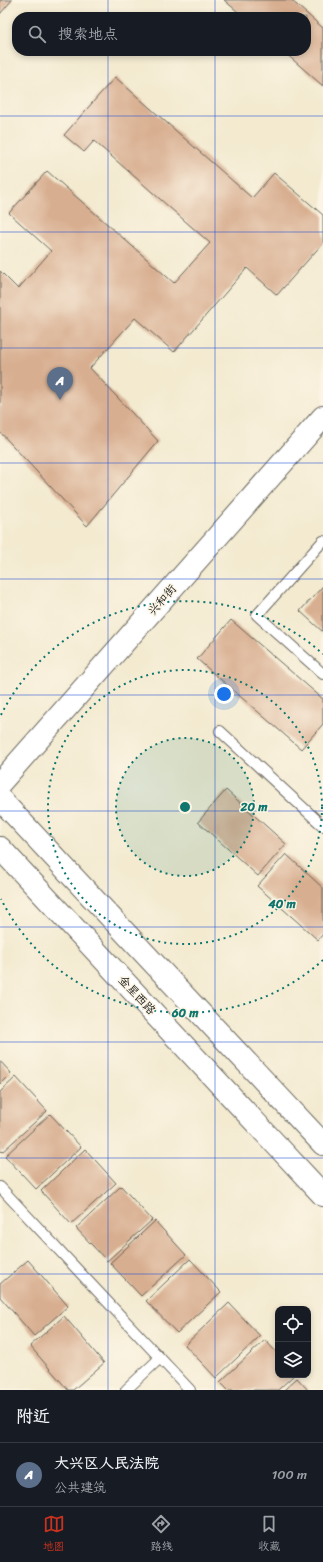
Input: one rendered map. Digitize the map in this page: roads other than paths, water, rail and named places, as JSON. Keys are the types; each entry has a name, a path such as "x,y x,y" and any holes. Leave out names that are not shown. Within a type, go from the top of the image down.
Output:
{"main road":[{"name":"兴和街","path":"0,783 323,417"},
{"path":"0,799 323,1144"},
{"name":"金星西路","path":"0,848 323,1195"}],"lane":[{"path":"323,541 257,615 323,674"},
{"path":"220,731 323,826"},
{"path":"0,1187 190,1390"},
{"path":"126,1390 160,1358"}],"place":[{"name":"大兴区人民法院","path":"60,400"}]}
